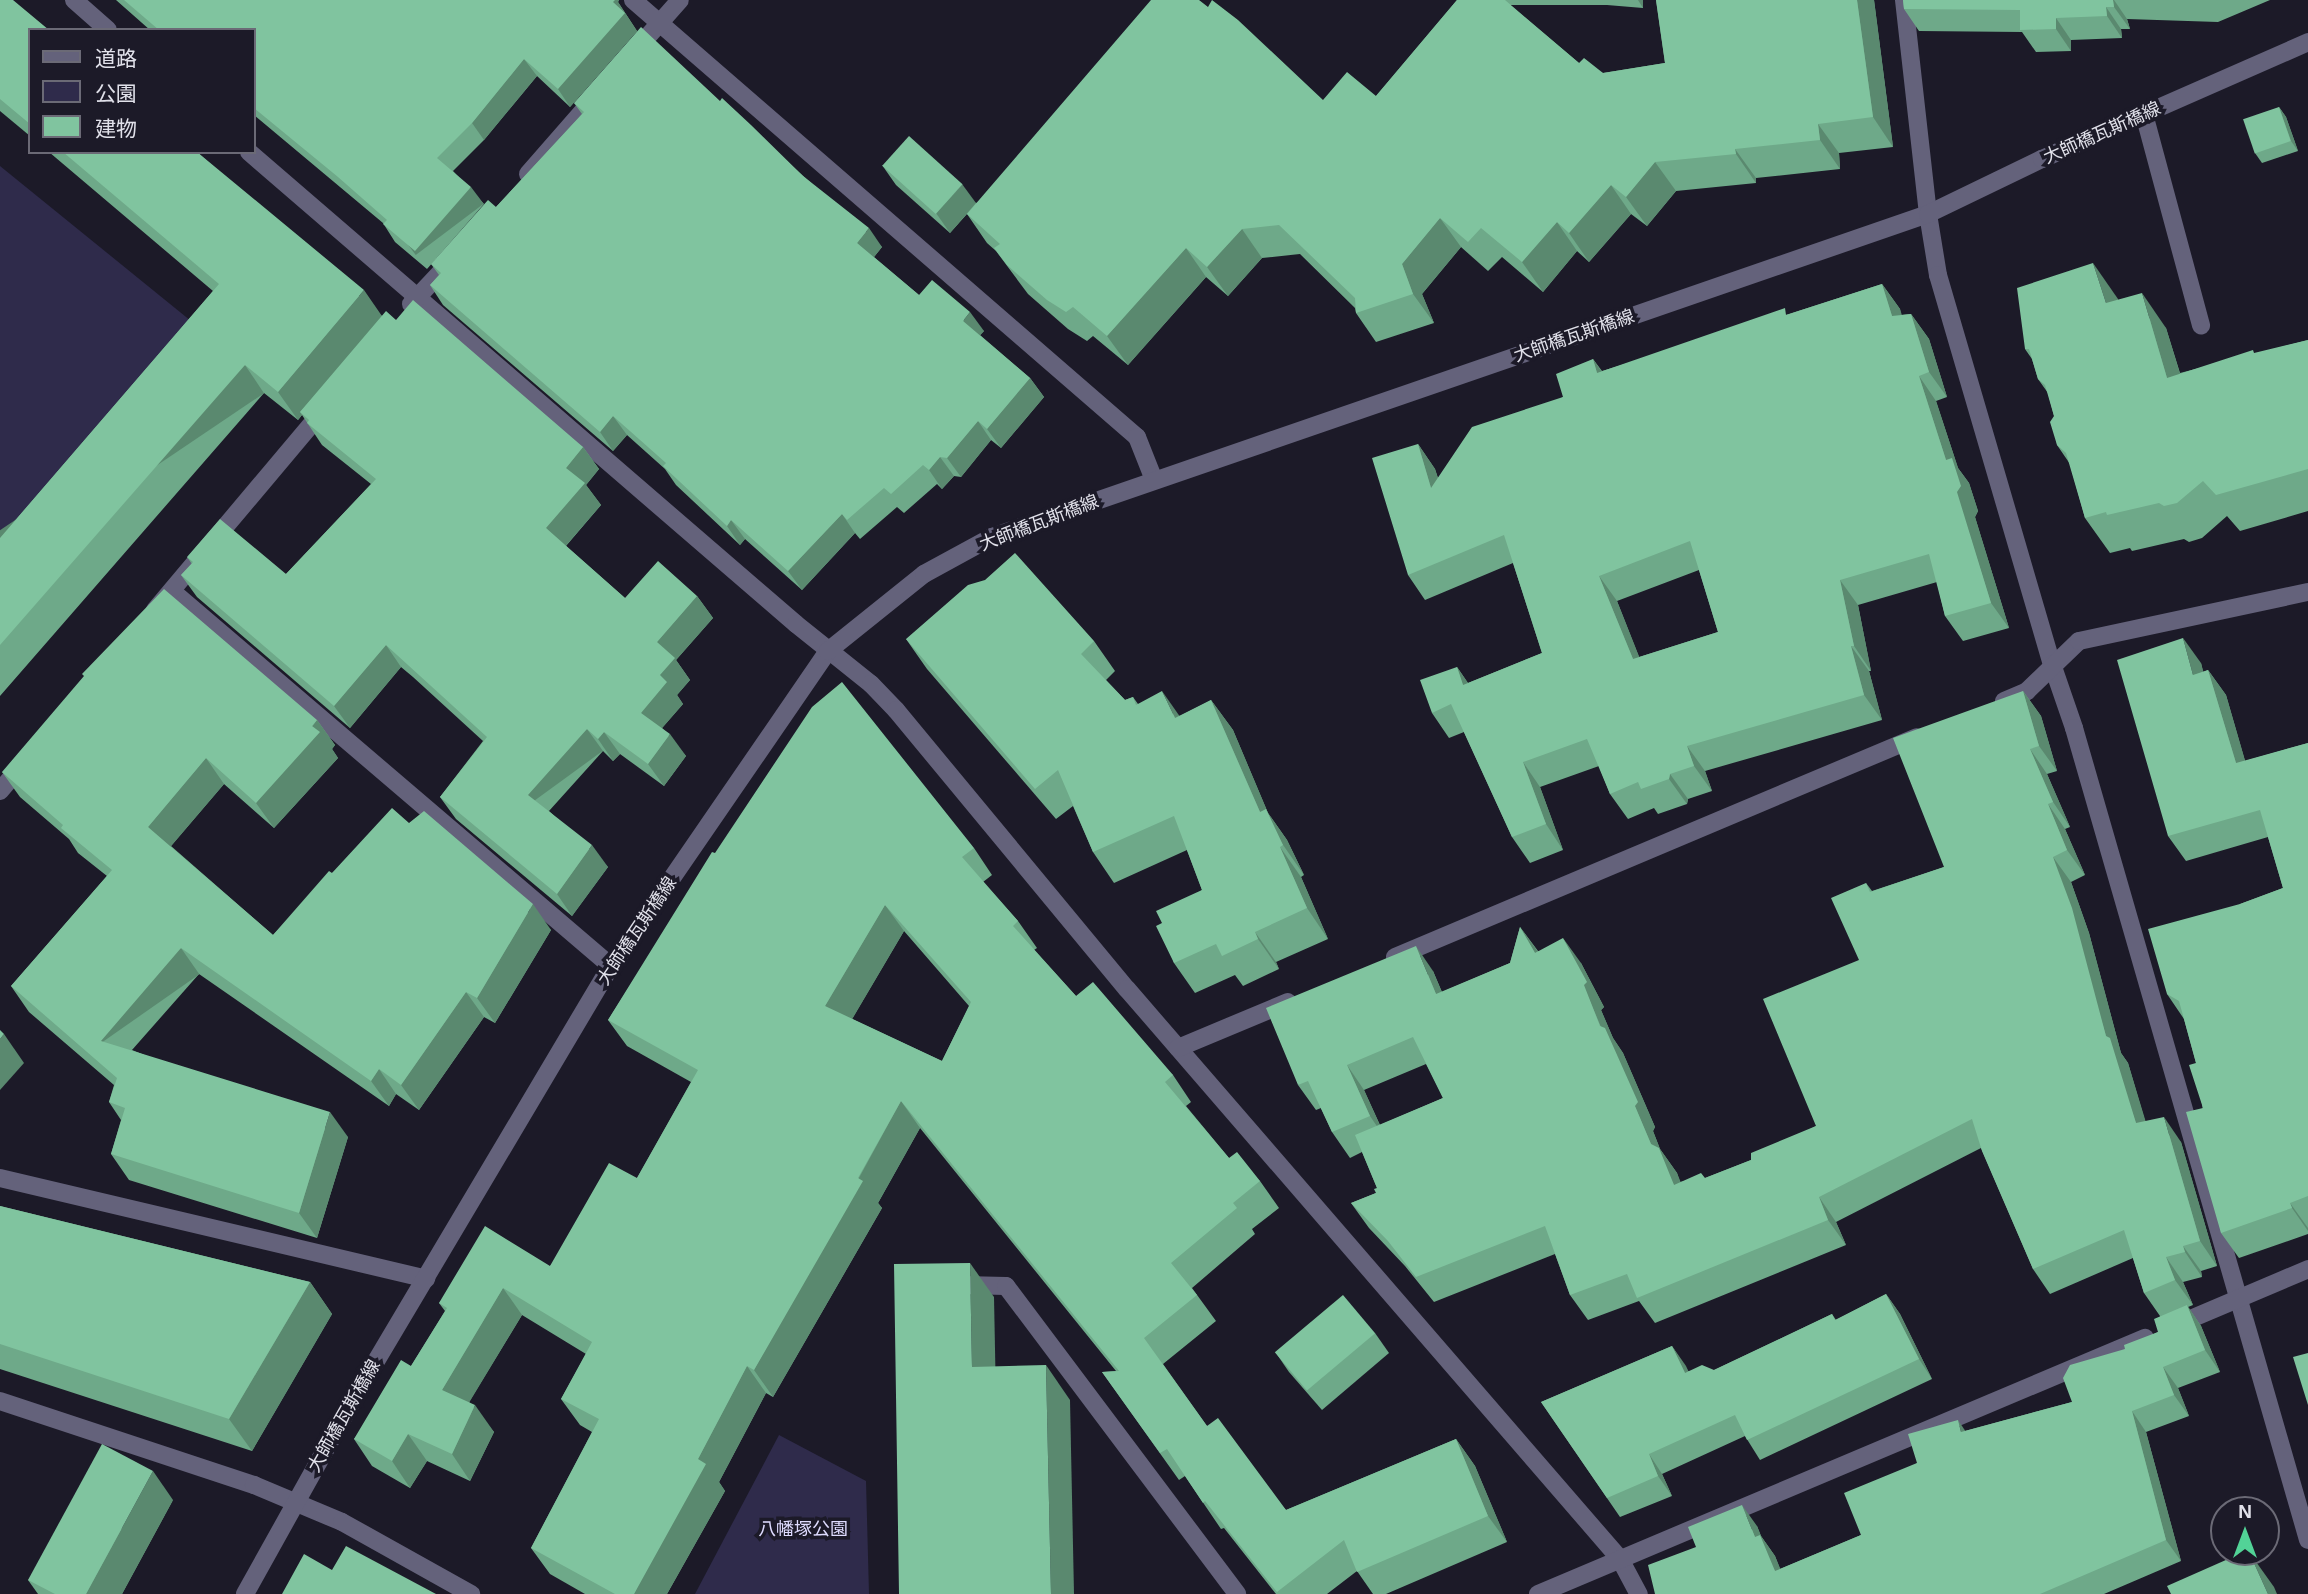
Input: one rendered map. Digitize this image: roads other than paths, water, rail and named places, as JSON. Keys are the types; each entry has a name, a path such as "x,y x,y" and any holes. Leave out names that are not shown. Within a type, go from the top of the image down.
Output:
{"street":[{"path":"74,0 106,28"},
{"path":"633,0 1137,437 1154,480"},
{"path":"624,63 680,0"},
{"path":"1904,0 1928,214 1938,275 2052,664 2074,728 2308,1540"},
{"name":"大師橋瓦斯橋線","path":"245,1594 294,1502 612,967 828,651 924,574 992,537 1928,214 2308,42"},
{"path":"519,184 607,83"},
{"path":"2144,114 2201,325"},
{"path":"251,154 828,651 871,684 896,710 1178,1048 1620,1559 1639,1594"},
{"path":"396,322 466,244"},
{"path":"145,623 337,392"},
{"path":"172,591 612,967"},
{"path":"1988,707 2027,691 2052,664 2079,641 2308,592"},
{"path":"1382,963 1937,729"},
{"path":"0,791 36,749"},
{"path":"1178,1048 1305,995"},
{"path":"0,1178 426,1279"},
{"path":"1538,1594 2308,1269"},
{"path":"940,1284 1006,1286 1237,1594"},
{"path":"0,1401 254,1485 389,1546 471,1594"}],"park label":[{"name":"八幡塚公園","path":"803,1529"}]}
